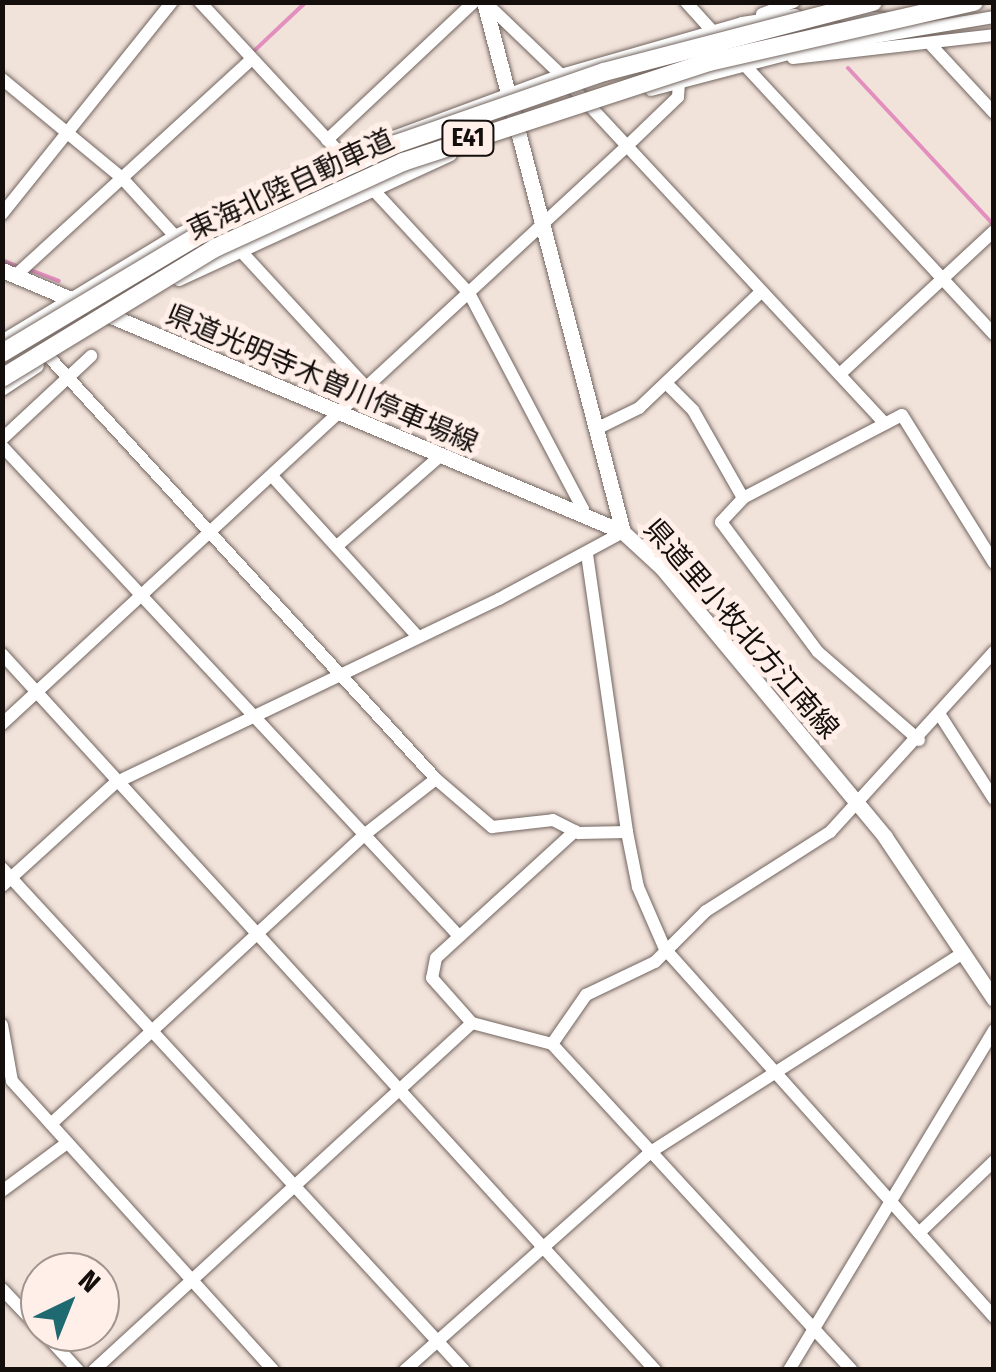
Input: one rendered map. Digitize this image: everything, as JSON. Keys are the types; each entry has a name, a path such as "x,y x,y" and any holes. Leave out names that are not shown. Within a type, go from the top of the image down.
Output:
{"highway":[{"name":"東海北陸自動車道","path":"2,353 204,232 396,144 604,72 873,2"},
{"name":"東海北陸自動車道","path":"2,378 216,248 403,162 708,62 974,2"}],"main road":[{"name":"県道里小牧北方江南線","path":"484,2 622,532 662,568 858,804 994,999"},
{"name":"県道光明寺木曽川停車場線","path":"9,273 622,532"}],"street":[{"path":"2,214 172,2"},
{"path":"200,2 469,293 583,509 581,516"},
{"path":"327,140 474,2"},
{"path":"484,2 560,75 884,424"},
{"path":"686,2 994,334"},
{"path":"2,341 175,236 342,156 509,92 742,23 794,2"},
{"path":"742,23 833,14 952,25"},
{"path":"2,390 114,317 239,249 370,187 518,130 766,58 994,17"},
{"path":"766,58 932,46 994,35"},
{"path":"932,46 994,114"},
{"path":"9,273 122,178 252,59"},
{"path":"2,78 122,178 175,236"},
{"path":"2,724 678,98 679,81"},
{"path":"840,374 994,231"},
{"path":"239,249 367,388"},
{"path":"598,428 623,420 667,384 761,292"},
{"path":"2,438 92,356"},
{"path":"50,358 207,535 340,672 436,779 492,828 553,820 576,831 627,832"},
{"path":"667,384 702,422 743,498"},
{"path":"919,740 818,652 721,522 743,498 902,415 994,563"},
{"path":"2,446 459,936"},
{"path":"337,546 439,457"},
{"path":"273,477 418,637"},
{"path":"464,1370 5,877 115,783 251,713 587,554 622,532"},
{"path":"587,554 627,832 638,887 664,949 994,1317"},
{"path":"552,1044 586,995 655,962 706,911 830,832 919,740 994,652"},
{"path":"2,654 115,783 401,1087 656,1370"},
{"path":"940,715 994,799"},
{"path":"51,1124 364,835 436,779"},
{"path":"576,831 436,958 432,978 472,1023 552,1044 648,1153 852,1370"},
{"path":"405,1370 543,1242 648,1153 963,953"},
{"path":"94,1370 472,1023"},
{"path":"2,1025 12,1081 273,1370"},
{"path":"789,1370 994,1030"},
{"path":"2,1190 67,1143"},
{"path":"918,1234 994,1161"},
{"path":"2,1289 20,1308"}],"waterway":[{"path":"254,51 306,2"},
{"path":"848,68 994,225"},
{"path":"2,260 19,267"},
{"path":"28,269 59,281"}]}
